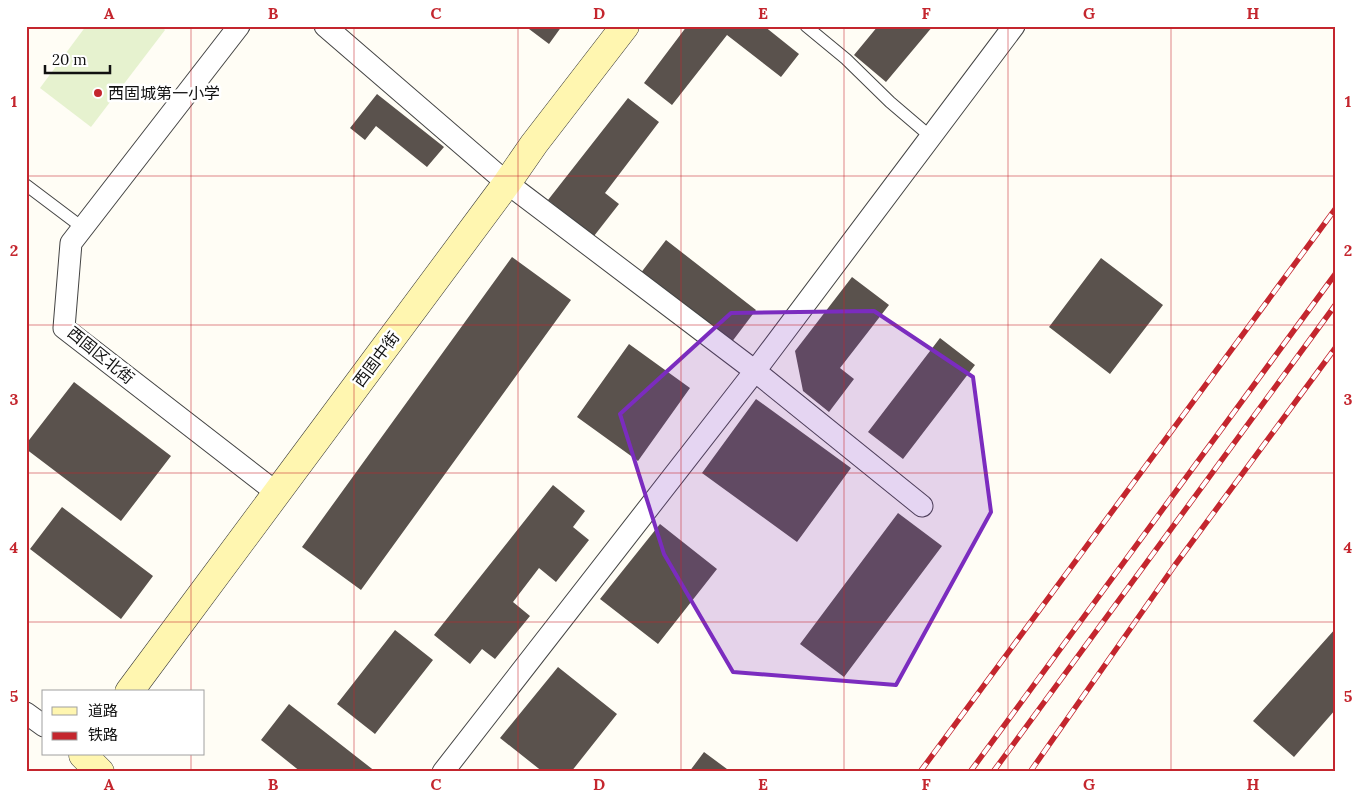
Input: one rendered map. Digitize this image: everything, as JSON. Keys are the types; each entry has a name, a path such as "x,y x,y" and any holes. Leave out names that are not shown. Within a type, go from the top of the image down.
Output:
{"street":[{"name":"西固区北街","path":"239,26 71,243 64,328 277,493"},
{"path":"325,26 507,183 755,371 922,506"},
{"name":"西固中街","path":"130,690 534,144 625,26"},
{"path":"443,772 755,371 1014,26"},
{"path":"26,713 42,725"},
{"path":"70,772 82,756"},
{"path":"85,756 100,772"}],"lane":[{"path":"806,26 846,58 890,102 931,137"},
{"path":"26,185 83,228"}],"highlighted area":[{"path":"874,311 973,377 991,512 896,685 733,672 664,554 620,414 731,313"}],"green space":[{"path":"86,26 161,26 165,30 91,127 40,88"}],"building":[{"path":"525,26 562,26 549,44"},
{"path":"687,26 764,26 799,54 781,77 727,35 672,105 644,83"},
{"path":"878,26 933,26 886,82 854,55"},
{"path":"377,94 444,147 427,167 376,126 365,140 350,128"},
{"path":"628,98 659,122 605,193 619,204 594,236 548,200"},
{"path":"666,240 756,310 731,343 640,274"},
{"path":"512,257 571,300 361,590 302,547"},
{"path":"1101,258 1163,305 1110,374 1049,327"},
{"path":"852,277 889,305 840,368 854,379 829,412 803,391 795,351"},
{"path":"940,338 975,365 903,459 868,432"},
{"path":"629,344 690,388 638,461 577,417"},
{"path":"74,382 171,456 121,521 26,449 26,444"},
{"path":"756,399 851,468 797,542 702,473"},
{"path":"553,485 585,511 573,527 589,540 556,582 539,568 513,602 530,616 495,659 482,649 470,664 434,635"},
{"path":"62,507 153,576 121,619 30,549"},
{"path":"898,513 942,546 844,677 800,644"},
{"path":"660,524 717,569 658,644 600,599"},
{"path":"1336,628 1336,709 1294,757 1253,721"},
{"path":"395,630 433,660 375,734 337,704"},
{"path":"558,667 617,714 571,772 543,772 500,738"},
{"path":"289,704 376,772 301,772 261,740"},
{"path":"704,752 731,772 689,772"}],"railway":[{"path":"920,772 1336,208"},
{"path":"970,772 1336,273"},
{"path":"993,772 1336,304"},
{"path":"1030,772 1175,565 1336,347"}],"place":[{"name":"西固城第一小学","path":"98,93"}]}
